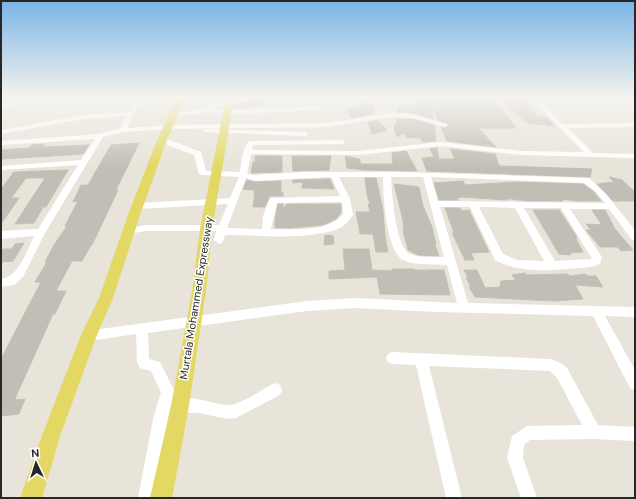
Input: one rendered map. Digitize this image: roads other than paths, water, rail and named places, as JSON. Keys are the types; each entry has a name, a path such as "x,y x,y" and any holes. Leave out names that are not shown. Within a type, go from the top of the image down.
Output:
{"main road":[{"path":"31,498 52,433 89,335 106,298 137,206 165,133 171,121"},
{"name":"Murtala Mohammed Expressway","path":"161,498 180,406 194,320 217,232 212,201 228,121"}],"street":[{"path":"1,132 60,121"},
{"path":"124,130 127,121"},
{"path":"1,143 100,136 124,130 165,133 199,126 198,130 212,121"},
{"path":"265,121 305,134"},
{"path":"303,121 327,125 350,121"},
{"path":"432,121 445,125"},
{"path":"557,121 591,154"},
{"path":"562,126 635,126"},
{"path":"165,133 198,154 203,172 217,174 238,174 255,178 387,174 586,180 593,183 635,237"},
{"path":"1,283 10,282 19,274 41,232 100,136"},
{"path":"217,232 234,201 243,176 250,143 342,142"},
{"path":"247,152 384,152 440,144 521,153 635,156"},
{"path":"1,169 84,162"},
{"path":"387,174 388,194 395,237 402,254 410,258 451,261"},
{"path":"129,231 146,228 217,232 266,232 303,231 336,226 348,216 346,199 334,175"},
{"path":"426,175 464,307"},
{"path":"266,232 268,216 273,200 346,199"},
{"path":"137,206 234,201"},
{"path":"434,204 611,206"},
{"path":"473,205 499,257 505,262 525,266 591,263 596,261 597,257 564,206"},
{"path":"518,206 551,264"},
{"path":"1,235 41,232"},
{"path":"89,335 307,306 355,303 635,312"},
{"path":"596,311 633,376"},
{"path":"142,329 143,362 145,364 155,366 168,392 160,419 146,498"},
{"path":"392,358 551,364 562,373 594,432"},
{"path":"421,360 454,498"},
{"path":"164,406 199,406 227,412 236,411 275,390"},
{"path":"529,498 515,458 516,441 527,433 594,432 635,434"}]}
